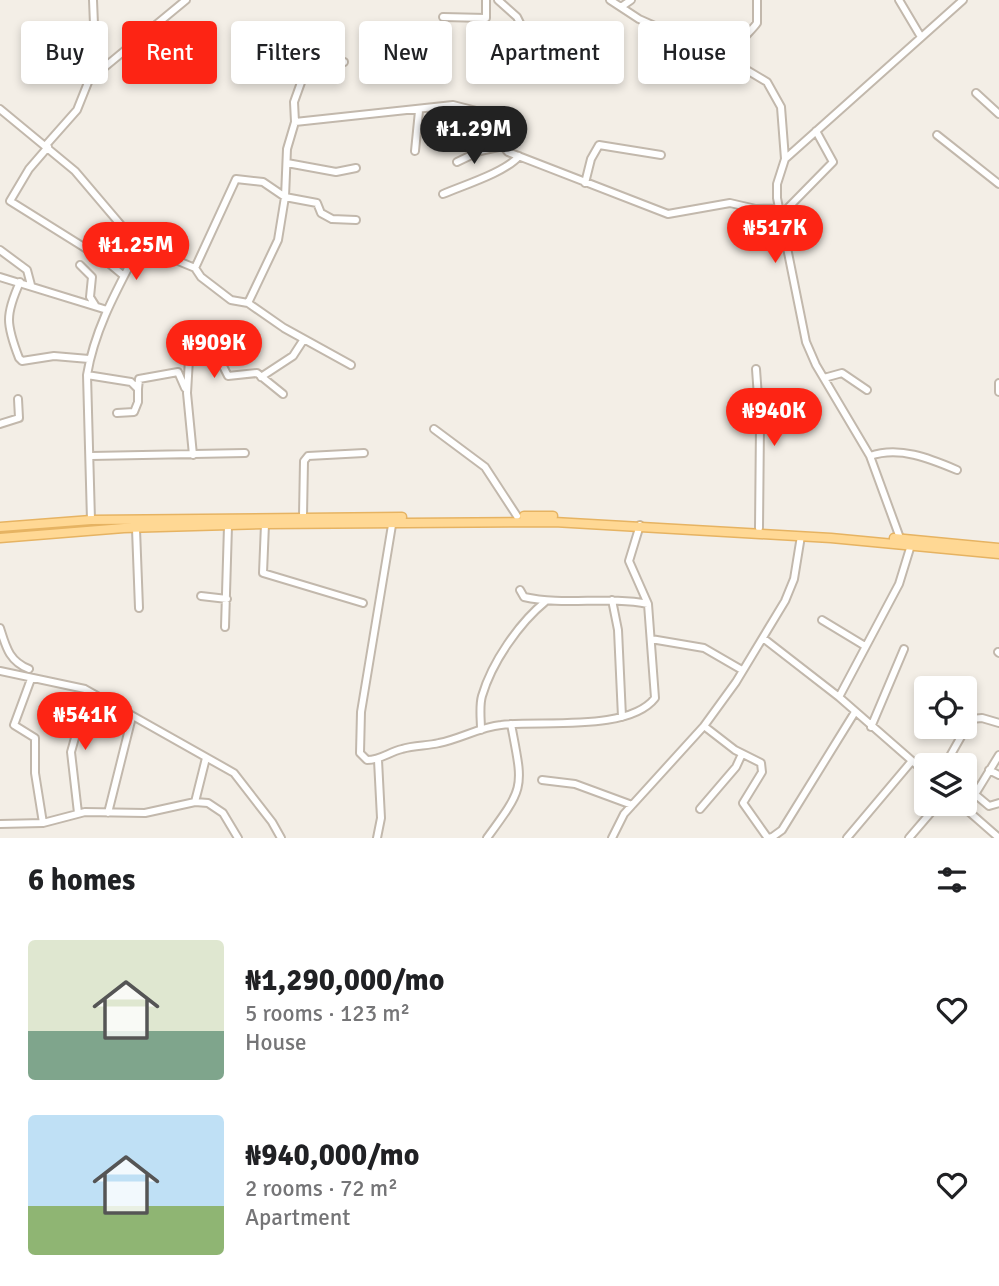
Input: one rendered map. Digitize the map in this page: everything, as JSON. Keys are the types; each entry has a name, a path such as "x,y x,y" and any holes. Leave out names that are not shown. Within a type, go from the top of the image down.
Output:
{"main road":[{"path":"0,527 91,520 303,516 759,528 999,548"},
{"path":"0,538 136,528 517,516 693,527 999,554"}],"street":[{"path":"108,64 186,0"},
{"path":"443,17 486,18 489,16 486,0"},
{"path":"498,0 519,21"},
{"path":"610,0 643,21"},
{"path":"621,7 631,0"},
{"path":"750,29 757,23 757,0"},
{"path":"899,0 921,37"},
{"path":"900,538 870,456 824,378 801,324 780,216 777,184 785,159 793,151 963,0"},
{"path":"92,1 93,21"},
{"path":"750,72 767,82 775,92 783,118 782,149 785,159"},
{"path":"87,84 77,110 29,169 10,201 106,261 124,276"},
{"path":"248,303 274,253 285,197 287,149 295,122 294,102 300,84"},
{"path":"976,93 999,114"},
{"path":"295,122 419,111 453,105 500,116 505,123 505,150 668,214 730,203 756,209 779,208"},
{"path":"0,109 75,171 136,244 195,268 201,277 231,300 248,303 351,365"},
{"path":"415,151 419,111"},
{"path":"780,216 833,162 816,131"},
{"path":"937,135 999,184"},
{"path":"585,183 590,159 599,145 661,155"},
{"path":"457,162 480,151 503,146"},
{"path":"782,149 793,151"},
{"path":"443,194 506,168 519,156"},
{"path":"287,163 337,173 356,168"},
{"path":"195,268 236,179 263,182 285,197 317,203 321,213 332,219 356,220"},
{"path":"91,520 87,375 89,359 107,310 135,255 136,244"},
{"path":"0,250 27,270 31,285"},
{"path":"80,265 92,277 90,297 95,305"},
{"path":"0,277 107,310"},
{"path":"20,282 9,305 6,323 19,358 29,361 54,356 89,359"},
{"path":"261,377 293,356 304,339"},
{"path":"193,454 187,393 190,359 218,356 231,377 257,373 283,394"},
{"path":"756,369 760,425 759,528"},
{"path":"117,413 134,412 138,402 139,379 178,372 187,393"},
{"path":"824,378 842,373 867,390"},
{"path":"87,375 131,382 138,389"},
{"path":"999,383 999,392"},
{"path":"0,424 19,418 18,399"},
{"path":"434,429 485,467 517,516"},
{"path":"870,456 881,452 910,454 957,470"},
{"path":"91,456 245,453"},
{"path":"303,516 304,461 308,456 364,453"},
{"path":"393,519 361,712 360,753 367,760 378,760 397,750 436,744 511,724 622,717 643,708 655,698 648,604 629,561 639,525"},
{"path":"265,524 263,573 363,603"},
{"path":"225,627 227,599 224,574 228,526"},
{"path":"136,528 139,608"},
{"path":"612,838 619,821 632,805 704,726 763,638 790,591 802,536"},
{"path":"839,697 899,584 911,545"},
{"path":"520,590 524,597 546,601 612,600 648,604"},
{"path":"201,596 227,599"},
{"path":"612,600 618,630 622,717"},
{"path":"481,730 482,698 487,685 520,624 546,601"},
{"path":"822,620 865,646"},
{"path":"0,628 8,652 19,665 29,669"},
{"path":"763,638 839,697 912,762 847,838"},
{"path":"652,639 704,648 742,670"},
{"path":"871,727 904,649"},
{"path":"0,671 85,689 234,773 281,838"},
{"path":"31,679 14,725 36,738 35,773 43,823"},
{"path":"78,813 71,752 80,720 93,695"},
{"path":"704,726 742,754 761,763 762,767 743,803 767,837 775,837 782,830 855,712"},
{"path":"108,813 132,717"},
{"path":"953,753 971,719 982,718 999,723"},
{"path":"487,838 520,789 521,772 511,724"},
{"path":"700,809 736,767 742,754"},
{"path":"977,791 999,756"},
{"path":"195,802 206,758"},
{"path":"377,838 381,818 378,760"},
{"path":"989,770 999,775"},
{"path":"542,780 575,783 632,805"},
{"path":"977,798 989,806 999,803"},
{"path":"0,824 43,823 78,813 145,813 195,802 216,807 238,838"},
{"path":"909,838 928,816"},
{"path":"974,816 999,838"}]}
